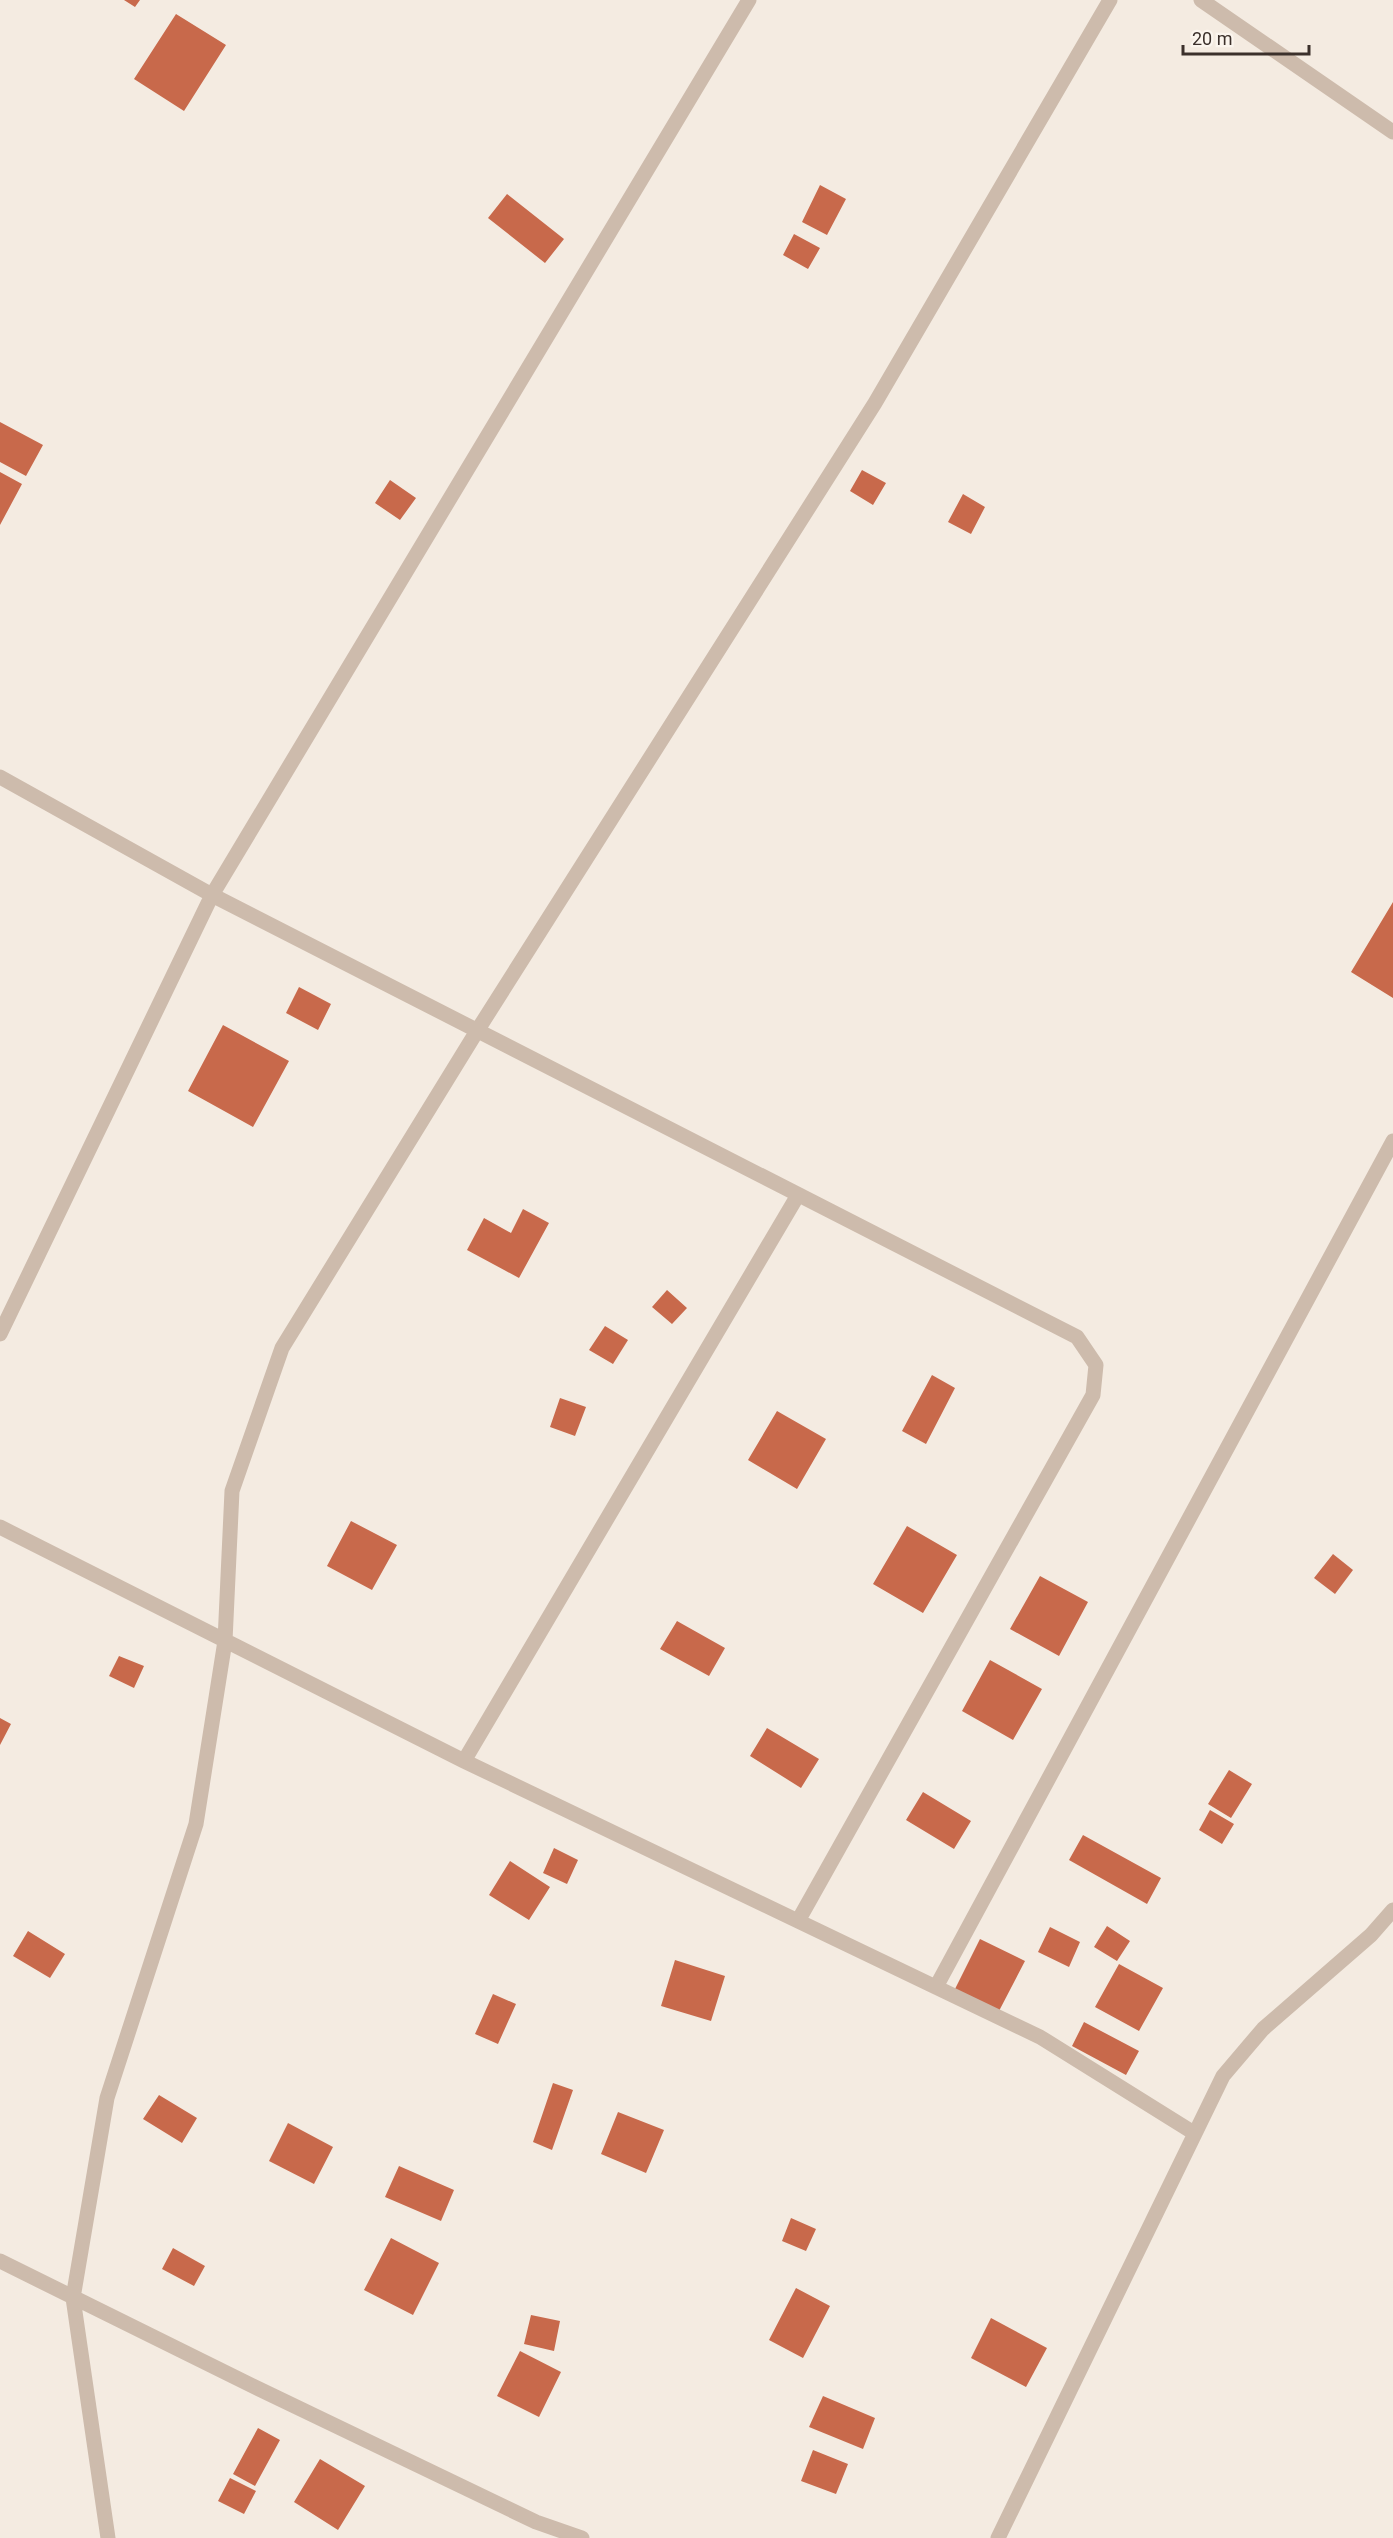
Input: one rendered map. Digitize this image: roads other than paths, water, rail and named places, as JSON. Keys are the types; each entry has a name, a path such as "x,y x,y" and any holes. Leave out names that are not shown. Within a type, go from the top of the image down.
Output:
{"street":[{"path":"0,1334 212,895 749,0"},
{"path":"108,2538 73,2298 107,2098 196,1824 225,1641 232,1491 282,1348 477,1030 875,403 1110,0"},
{"path":"1201,0 1393,132"},
{"path":"0,777 212,895 1077,1337 1096,1365 1093,1395 798,1921"},
{"path":"936,1987 1393,1141"},
{"path":"464,1761 798,1195"},
{"path":"0,1527 464,1761 1040,2037 1194,2133"},
{"path":"998,2538 1223,2076 1263,2029 1371,1935 1393,1910"},
{"path":"0,2261 525,2517 582,2538"}]}
